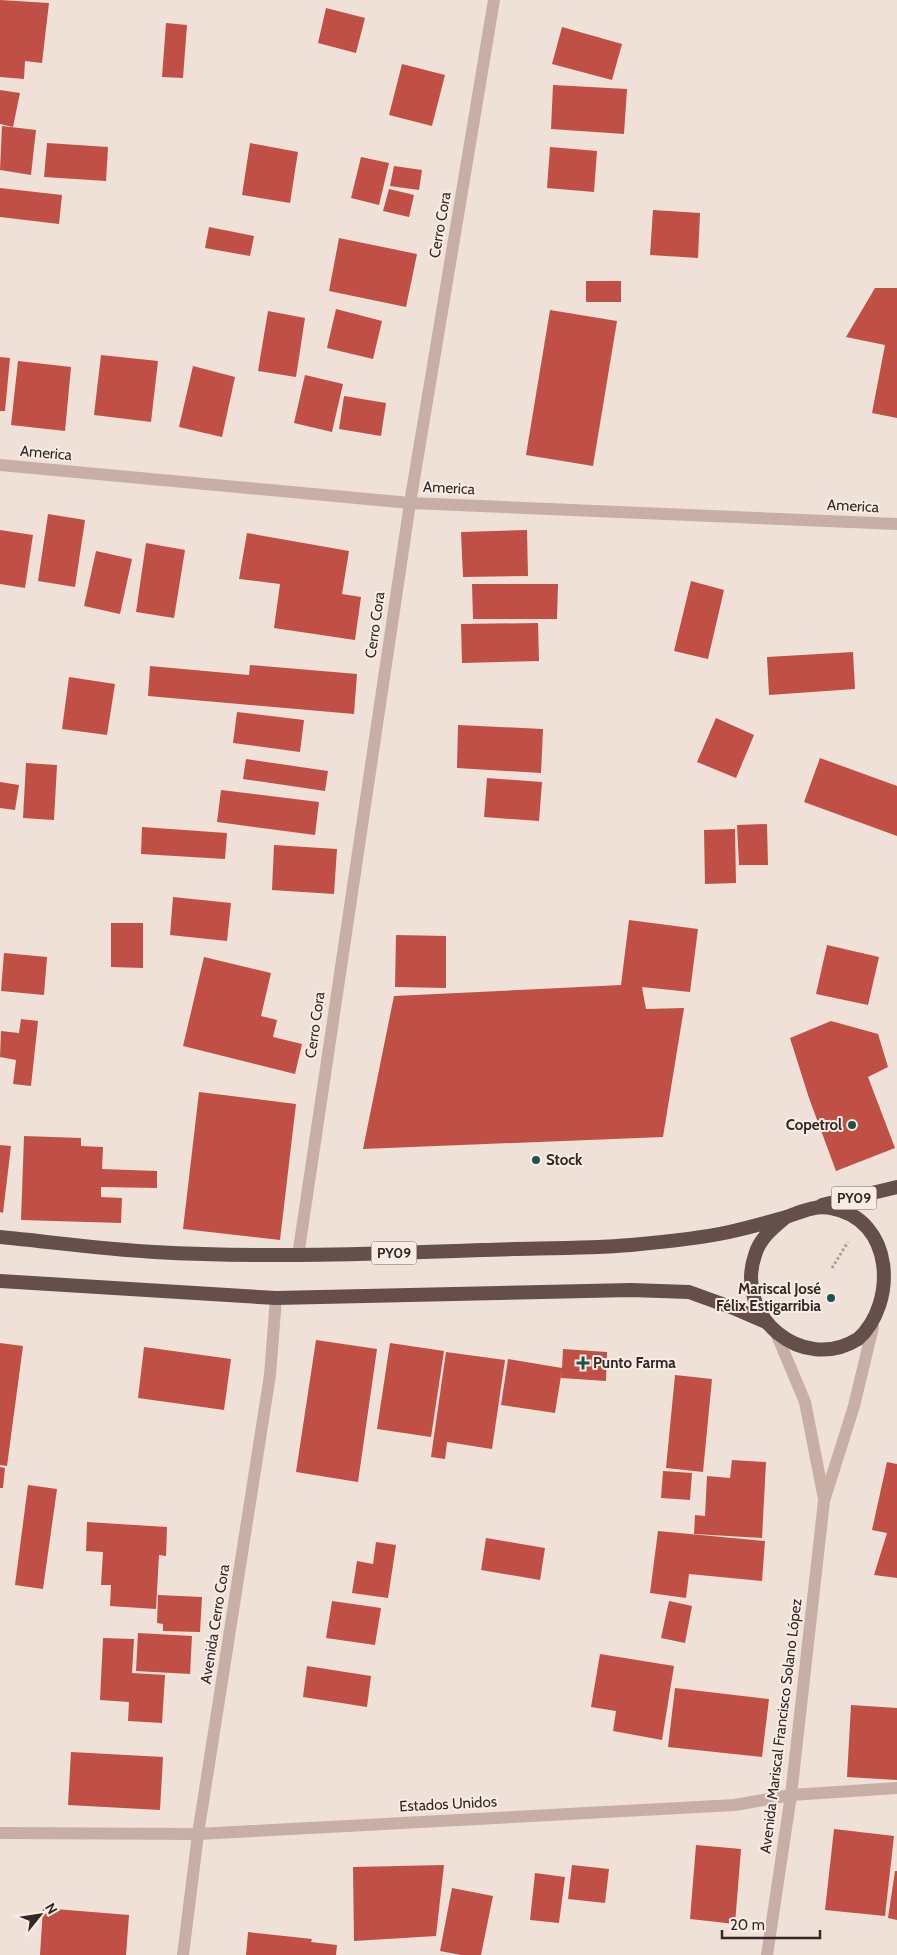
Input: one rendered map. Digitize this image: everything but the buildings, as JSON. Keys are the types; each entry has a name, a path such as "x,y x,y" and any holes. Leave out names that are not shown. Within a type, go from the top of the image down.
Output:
{"highway":[{"name":"PY09","path":"0,1237 152,1252 298,1256 628,1245 683,1240 728,1232 786,1217 811,1208 897,1187"},
{"name":"PY09","path":"811,1208 829,1208 846,1212 862,1221 877,1235 887,1253 892,1273 890,1294 883,1313"},
{"name":"PY09","path":"771,1327 754,1301 750,1277 755,1254 767,1233 786,1217"},
{"name":"PY09","path":"0,1281 276,1298 631,1290 689,1292 736,1309 771,1327 794,1344 815,1349 836,1348 857,1340 873,1327 897,1294"}],"street":[{"name":"Cerro Cora","path":"298,1256 410,503 494,0"},
{"name":"America","path":"0,465 410,503 897,524"},
{"name":"Avenida Cerro Cora","path":"183,1955 198,1834 270,1375 276,1298"},
{"path":"771,1327 805,1402 824,1501"},
{"path":"824,1501 854,1406 873,1327"},
{"name":"Avenida Mariscal Francisco Solano López","path":"767,1955 790,1795 824,1501"},
{"name":"Estados Unidos","path":"0,1833 198,1834 735,1805 790,1795 897,1788"}],"place":[{"name":"Copetrol","path":"852,1125"},
{"name":"Stock","path":"536,1160"},
{"name":"Mariscal José Félix Estigarribia","path":"831,1298"},
{"name":"Punto Farma","path":"583,1363"}]}
